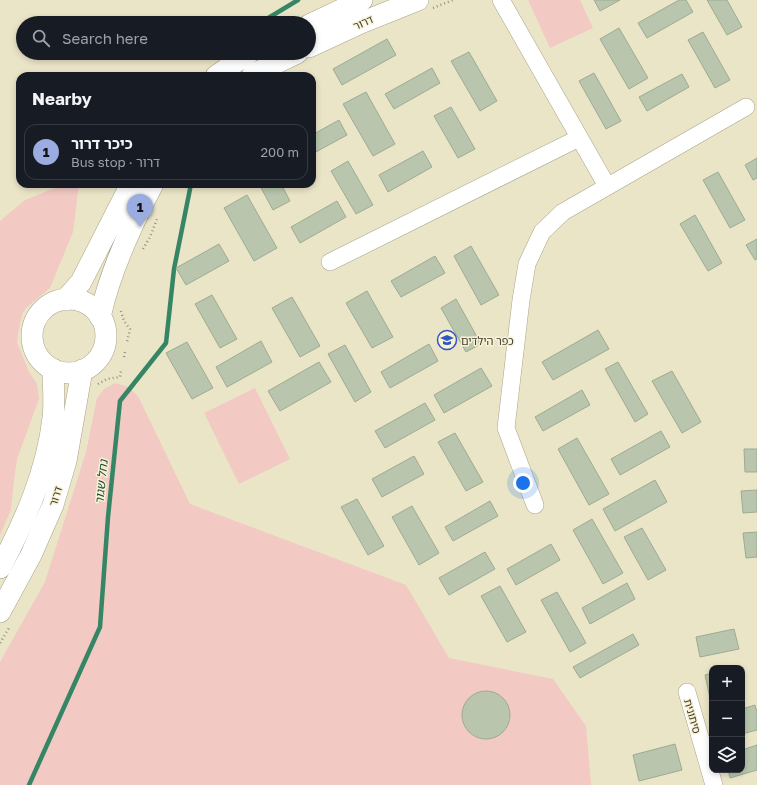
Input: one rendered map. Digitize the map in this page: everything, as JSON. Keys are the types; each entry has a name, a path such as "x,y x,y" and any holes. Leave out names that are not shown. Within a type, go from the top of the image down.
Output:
{"street":[{"name":"דרור","path":"316,22 362,0"},
{"name":"דרור","path":"316,44 363,22 418,0"},
{"path":"501,0 579,138 608,186"},
{"path":"222,72 240,60"},
{"path":"258,72 283,60"},
{"path":"535,505 506,428 521,300 527,264 542,232 563,212 746,107"},
{"path":"330,262 579,138"},
{"path":"66,300 81,282 128,188"},
{"path":"100,317 106,291 138,214 151,188"},
{"path":"66,300 72,300 91,307 100,317 104,324 104,348 96,362 82,370 67,373 53,369 40,358 35,351 33,342 34,325 42,311 49,305 66,300"},
{"name":"דרור","path":"0,568 34,498 46,456 53,418 53,369"},
{"name":"דרור","path":"0,612 31,555 53,505 66,461 82,370"},
{"name":"סיתונית","path":"687,692 714,785"}],"path":[{"path":"142,250 150,237 158,217"},
{"path":"120,308 124,321 130,329 127,342"},
{"path":"124,357 125,352"}],"shaded area":[{"path":"528,0 580,0 593,28 550,48"},
{"path":"55,188 78,188 73,232 50,288 27,307 23,312 20,322 17,342 29,372 37,384 39,399 17,459 11,510 0,535 0,221 25,200"},
{"path":"115,383 128,387 138,396 190,504 406,585 449,658 553,679 586,726 591,785 0,785 0,662 45,582 86,452 97,398 104,389"},
{"path":"255,388 290,459 239,484 204,413"}],"building":[{"path":"594,0 620,0 600,11"},
{"path":"679,0 686,0 693,12 647,38 638,23"},
{"path":"707,0 727,0 742,27 727,35"},
{"path":"619,28 648,78 629,89 600,39"},
{"path":"703,32 730,80 715,88 688,40"},
{"path":"387,39 396,55 342,85 333,69"},
{"path":"469,52 497,101 480,111 451,61"},
{"path":"432,68 440,83 394,109 385,94"},
{"path":"594,73 621,121 606,129 579,81"},
{"path":"682,74 689,87 647,111 639,97"},
{"path":"366,92 395,144 373,156 343,104"},
{"path":"451,107 475,149 458,158 434,116"},
{"path":"339,120 347,135 316,152 316,133"},
{"path":"423,151 432,167 388,192 379,175"},
{"path":"757,158 757,178 753,180 745,165"},
{"path":"348,161 373,205 356,214 331,171"},
{"path":"718,172 745,220 730,228 703,180"},
{"path":"261,188 283,188 290,201 273,210"},
{"path":"247,195 277,248 254,261 224,208"},
{"path":"337,201 346,217 300,243 291,227"},
{"path":"695,215 722,263 708,271 680,224"},
{"path":"757,239 757,259 755,260 746,245"},
{"path":"219,244 229,261 186,285 176,268"},
{"path":"471,246 499,295 481,305 454,256"},
{"path":"435,256 445,273 401,297 391,281"},
{"path":"367,291 393,337 372,348 346,303"},
{"path":"212,295 237,339 220,348 195,304"},
{"path":"292,297 320,346 300,357 272,308"},
{"path":"456,299 481,344 466,352 441,308"},
{"path":"598,330 609,349 553,380 542,362"},
{"path":"261,341 272,362 227,387 216,367"},
{"path":"187,342 213,388 192,399 166,353"},
{"path":"429,344 438,361 390,388 381,372"},
{"path":"345,345 371,392 355,402 328,354"},
{"path":"319,362 331,382 280,411 268,391"},
{"path":"618,362 648,414 635,422 605,369"},
{"path":"481,368 492,386 444,413 434,395"},
{"path":"672,371 701,422 682,433 652,381"},
{"path":"582,390 590,405 543,431 535,417"},
{"path":"425,403 435,420 385,448 375,431"},
{"path":"661,431 670,447 620,475 611,459"},
{"path":"455,433 483,482 466,491 438,442"},
{"path":"577,438 609,494 589,505 558,449"},
{"path":"744,449 757,449 757,472 745,472"},
{"path":"414,456 424,474 382,497 372,479"},
{"path":"655,480 667,502 615,531 603,509"},
{"path":"757,490 757,512 743,513 741,491"},
{"path":"357,499 384,546 368,555 341,507"},
{"path":"490,501 498,516 453,541 445,527"},
{"path":"412,506 439,553 419,565 392,517"},
{"path":"592,519 623,573 603,584 573,530"},
{"path":"642,528 666,570 648,580 624,537"},
{"path":"757,532 757,557 746,558 743,533"},
{"path":"551,544 560,560 516,585 507,569"},
{"path":"485,552 495,569 449,595 439,578"},
{"path":"627,583 635,599 590,624 582,608"},
{"path":"500,586 526,632 507,642 481,596"},
{"path":"557,592 586,643 570,652 541,600"},
{"path":"734,629 739,649 700,657 696,637"},
{"path":"633,634 639,645 580,678 573,667"},
{"path":"709,674 709,693 705,675"},
{"path":"481,691 491,691 503,698 510,710 510,720 503,732 491,739 481,739 473,735 466,728 462,720 462,710 466,702 473,695"},
{"path":"755,705 757,712 757,730 745,733 745,708"},
{"path":"675,744 682,770 639,781 633,755"},
{"path":"757,745 757,770 730,778 729,773 745,773 745,749"}],"waterway":[{"name":"נחל שגור","path":"272,16 298,0"},
{"name":"נחל שגור","path":"29,785 100,627 108,517 120,401 166,343 174,269 190,188"}],"place":[{"name":"כיכר דרור","path":"140,227"},
{"name":"כפר הילדים","path":"447,340"}]}
